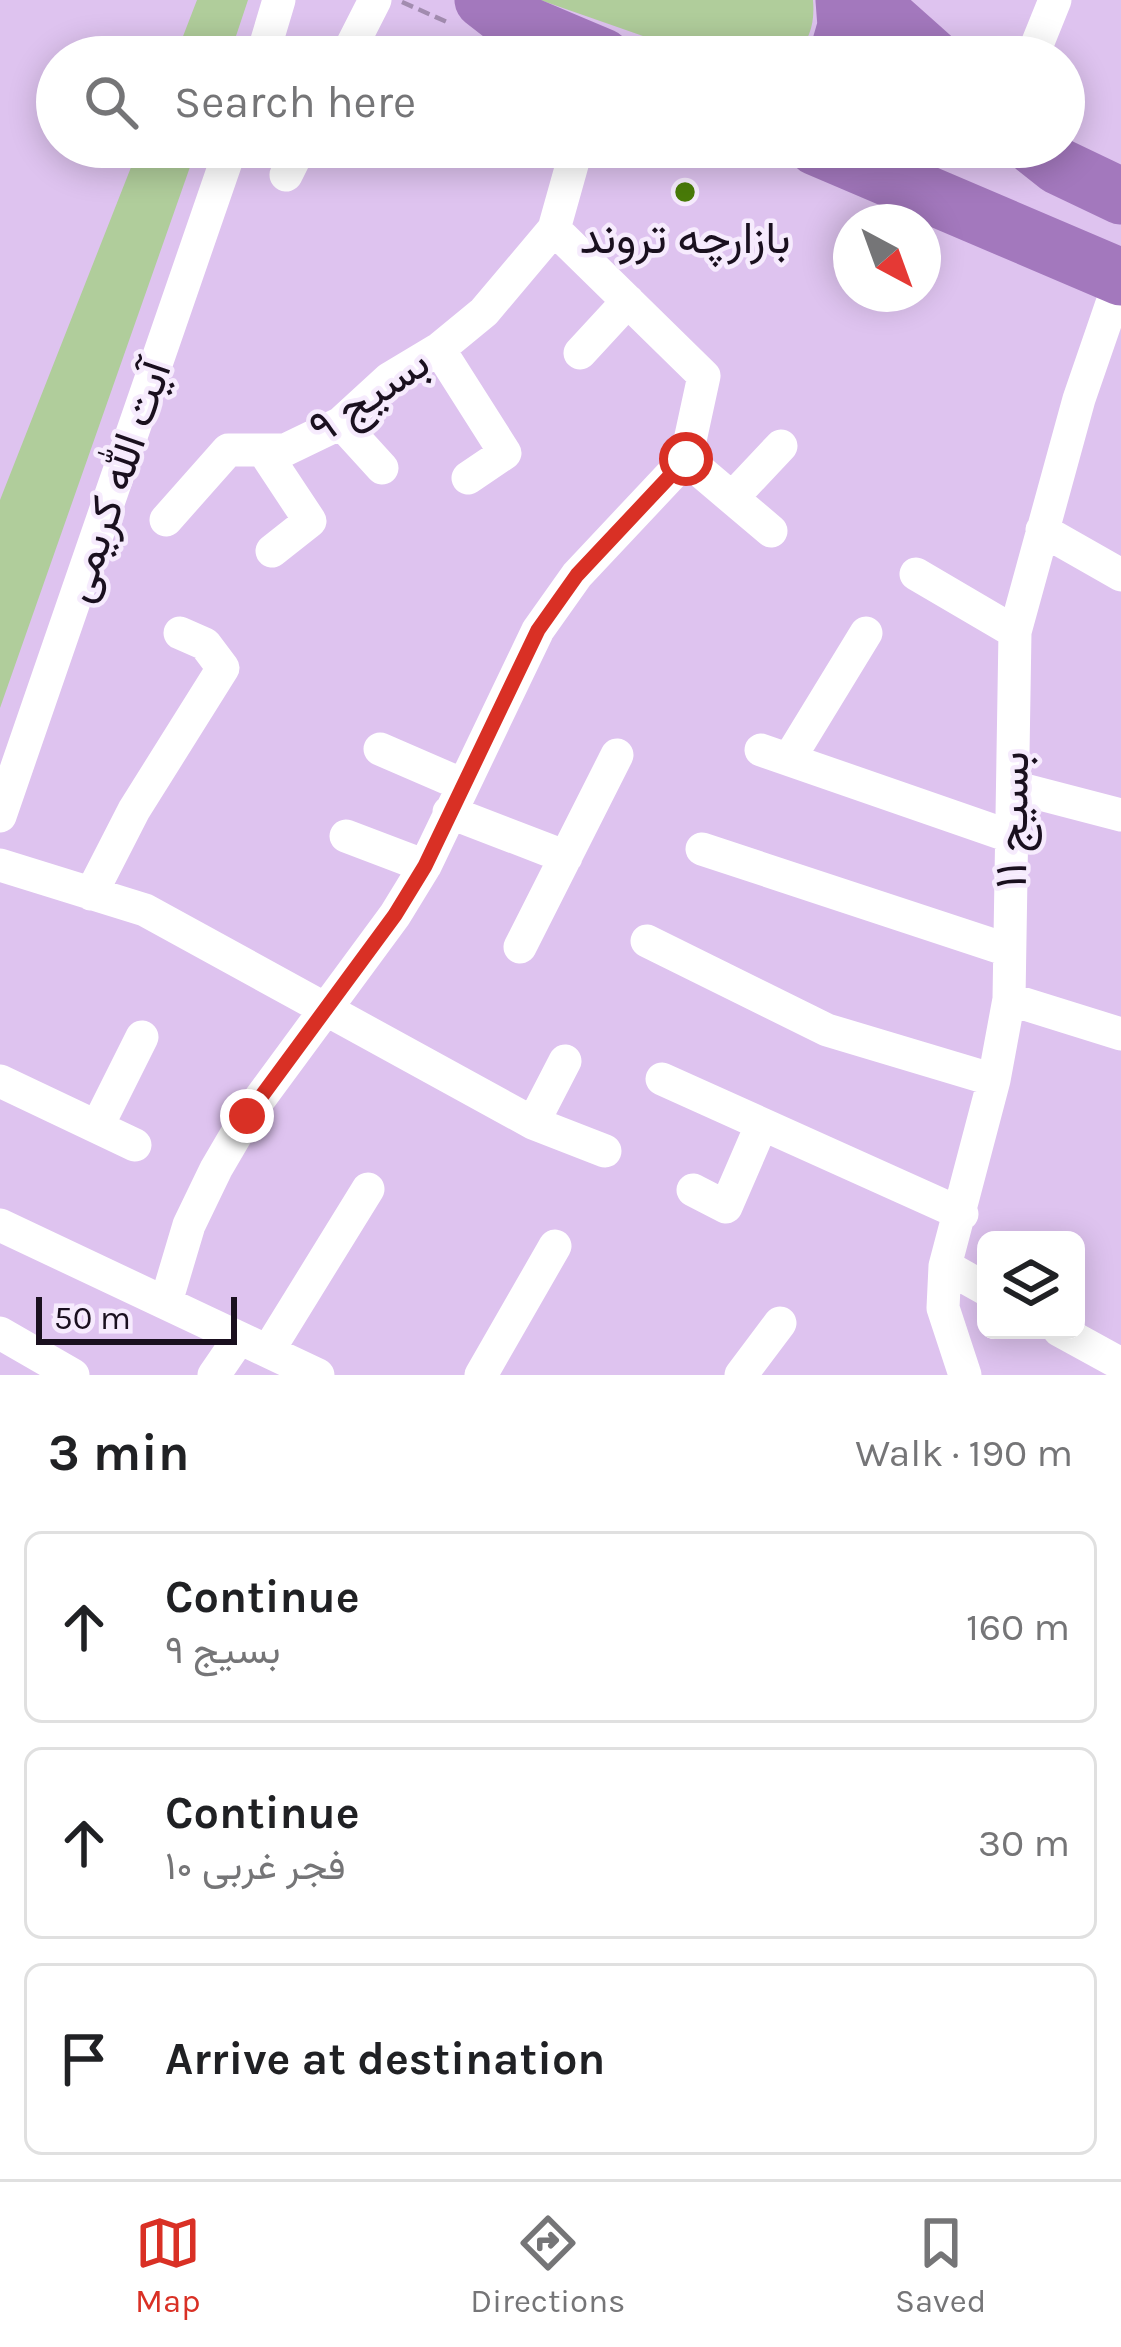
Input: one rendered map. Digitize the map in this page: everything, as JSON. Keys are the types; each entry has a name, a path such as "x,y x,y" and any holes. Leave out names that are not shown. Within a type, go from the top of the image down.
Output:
{"highway":[{"path":"483,0 501,14 553,36"},
{"path":"843,36 844,0"},
{"path":"868,0 908,36"},
{"path":"866,168 1121,277"},
{"path":"932,168 1018,232"}],"street":[{"path":"357,36 375,0"},
{"path":"1041,36 1055,0"},
{"path":"271,36 284,6"},
{"name":"آیت الله کریمی","path":"0,816 224,168"},
{"name":"بسیج ۹","path":"166,520 228,450 284,449 341,424 389,379 439,349 484,312 554,229 571,168"},
{"path":"166,1302 189,1225 216,1169 247,1116 395,915 425,866 538,630 577,575 686,459 704,376 554,229"},
{"name":"بسیج ۱۱","path":"965,1371 943,1308 945,1266 962,1214 1009,999 1015,632 1079,399 1121,277"},
{"path":"580,353 628,302"},
{"path":"439,349 505,453 468,478"},
{"path":"341,424 382,468"},
{"path":"732,498 781,446"},
{"path":"263,450 310,520 272,551"},
{"path":"686,459 771,532"},
{"path":"1042,530 1121,575"},
{"path":"916,574 1015,632"},
{"path":"91,894 134,810 223,668 205,644 180,632"},
{"path":"866,633 775,755 1012,837"},
{"path":"380,748 455,798 566,857"},
{"path":"520,947 617,755"},
{"path":"1013,788 1121,815"},
{"path":"346,836 425,866"},
{"path":"702,849 1008,950"},
{"path":"0,865 145,910 533,1123 605,1151"},
{"path":"647,941 827,1030 994,1080"},
{"path":"1009,999 1121,1034"},
{"path":"97,1127 142,1036"},
{"path":"533,1123 565,1061"},
{"path":"662,1079 962,1214"},
{"path":"0,1082 135,1145"},
{"path":"693,1190 726,1207 761,1126"},
{"path":"214,1375 254,1346 368,1189"},
{"path":"0,1226 318,1375"},
{"path":"481,1375 555,1246"},
{"path":"945,1266 977,1284"},
{"path":"741,1375 780,1323"},
{"path":"0,1334 73,1375"},
{"path":"1075,1339 1121,1364"}],"green space":[{"path":"197,0 248,0 236,36 183,36"},
{"path":"540,0 813,0 808,36 643,36"},
{"path":"131,168 190,168 0,708 0,500"}],"place":[{"name":"بازارچه تروند","path":"685,192"}],"route":[{"path":"247,1116 395,915 425,866 538,630 577,575 686,459"}]}
